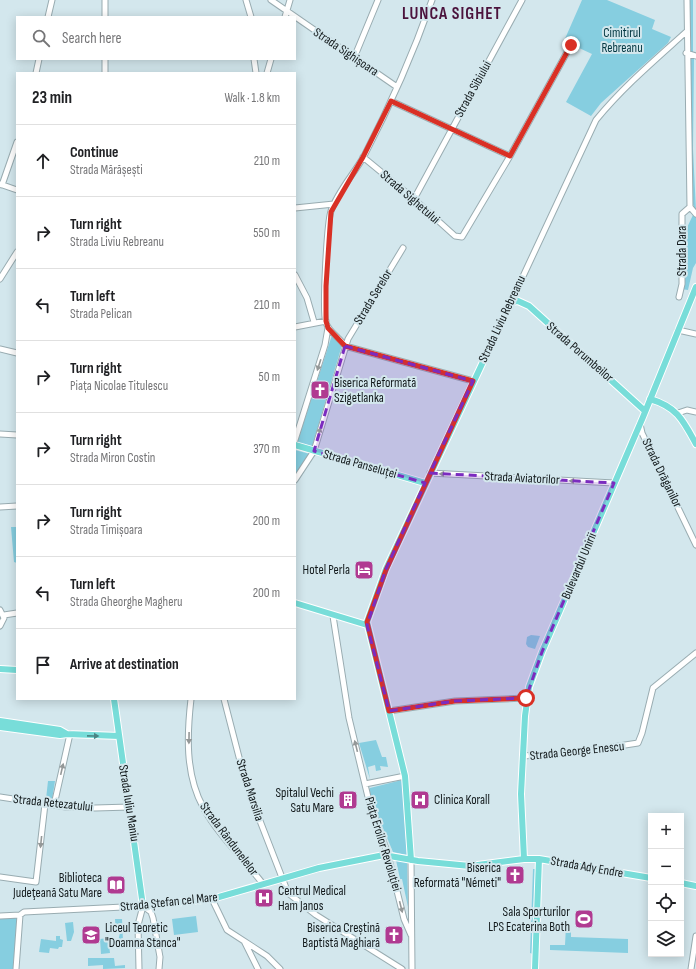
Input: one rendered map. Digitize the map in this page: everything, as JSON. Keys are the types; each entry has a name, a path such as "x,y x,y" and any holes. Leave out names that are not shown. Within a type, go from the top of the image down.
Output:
{"main road":[{"name":"Bulevardul Unirii","path":"524,859 521,794 526,698 542,652 640,423 696,287"},
{"name":"Strada Porumbeilor","path":"511,302 518,301 529,306 645,411"},
{"name":"Strada Liviu Rebreanu","path":"367,625 386,570 425,483 511,302"},
{"path":"650,399 670,407 678,413 696,444"},
{"name":"Strada Panseluței","path":"296,445 425,483"},
{"path":"296,603 333,616 367,625 405,776"},
{"path":"0,669 16,670"},
{"name":"Strada Iuliu Maniu","path":"114,700 143,906"},
{"path":"0,721 60,730 68,734"},
{"path":"0,727 60,735 119,736"},
{"name":"Piața Eroilor Revoluției","path":"405,776 410,860"},
{"name":"Strada Ștefan cel Mare","path":"143,906 212,899 319,868 388,855 410,860 470,866 524,859"},
{"name":"Strada Ady Endre","path":"524,859 539,860 648,878"},
{"path":"535,969 539,860"},
{"path":"684,884 696,886"}],"street":[{"path":"48,16 52,0"},
{"path":"105,0 105,16"},
{"path":"246,0 251,16"},
{"name":"Strada Sighișoara","path":"271,0 293,16"},
{"path":"285,16 290,0"},
{"path":"354,58 378,0"},
{"path":"296,437 326,345 328,328 326,321 330,219 334,204 363,157 391,101 432,0"},
{"name":"Strada Sibiului","path":"414,199 522,0"},
{"name":"Strada Dara","path":"686,0 690,207 696,214"},
{"name":"Strada Sighișoara","path":"296,18 397,87"},
{"name":"Strada Liviu Rebreanu","path":"511,302 596,120 608,105 686,32"},
{"path":"391,101 510,156 571,45"},
{"path":"686,53 696,56"},
{"path":"36,72 39,60"},
{"path":"105,60 105,72"},
{"path":"254,60 256,72"},
{"path":"267,72 271,60"},
{"path":"16,145 1,184 16,190"},
{"name":"Strada Sighetului","path":"363,157 457,237 465,235 510,156"},
{"path":"296,208 334,204"},
{"name":"Strada Dara","path":"679,297 682,284 682,214 690,207"},
{"name":"Strada Serelor","path":"296,478 314,450 345,346 402,248"},
{"path":"0,279 16,254"},
{"path":"296,277 307,298 314,322"},
{"path":"296,327 314,322 326,321"},
{"path":"328,328 341,340 345,346 473,381"},
{"path":"678,330 696,334"},
{"path":"0,349 16,353"},
{"path":"678,413 688,410 696,412"},
{"name":"Strada Drăganilor","path":"640,423 642,433 696,545"},
{"path":"0,434 16,435"},
{"name":"Strada Aviatorilor","path":"430,473 614,483"},
{"path":"0,507 16,506"},
{"path":"0,610 4,615 4,621 0,626"},
{"path":"4,615 16,613"},
{"path":"333,616 349,718 365,784"},
{"name":"Strada George Enescu","path":"523,756 573,753 638,743 642,733 653,688 696,652"},
{"path":"389,711 455,701 526,698"},
{"name":"Strada Rândunelelor","path":"191,700 189,757 198,797 209,816 262,884"},
{"name":"Strada Marsilia","path":"224,700 240,761 255,808 288,894 402,969"},
{"path":"54,805 68,734"},
{"name":"Piața Eroilor Revoluției","path":"405,776 365,784 388,855 404,919 411,935"},
{"name":"Strada Retezatului","path":"0,797 54,805 95,808 130,807"},
{"path":"0,877 36,882 45,804"},
{"name":"Piața Eroilor Revoluției","path":"410,860 412,969"},
{"path":"212,899 225,927 260,952 280,969"},
{"path":"138,969 138,925 143,906 151,912 153,918 160,957 159,969"},
{"name":"Strada Ștefan cel Mare","path":"0,916 34,912 143,906"},
{"path":"16,969 22,914"},
{"path":"691,969 696,936"},
{"path":"244,940 258,969"},
{"path":"254,958 260,952"}],"highlighted area":[{"path":"345,346 473,381 430,473 614,483 542,652 526,698 455,701 389,711 367,625 386,569 425,483 314,451"}],"green space":[{"name":"Cimitirul Rebreanu","path":"582,0 607,0 655,20 652,29 671,37 668,43 601,103 591,116 566,102 592,54 564,41"},
{"path":"688,0 693,0 693,52 690,52"},
{"path":"690,59 694,59 693,149 696,211 691,200"},
{"path":"693,215 696,217 696,263 693,268 688,290 681,289 682,238"},
{"path":"332,335 342,345 312,447 297,443"},
{"path":"296,450 310,454 296,475"},
{"path":"11,527 16,527 16,563 14,562"},
{"path":"531,635 540,636 535,649 528,647 526,644 527,637"},
{"path":"376,740 382,757 386,757 388,767 380,766 381,770 376,771 375,765 368,767 370,779 359,743"},
{"path":"402,780 407,855 393,852 368,792 370,788"},
{"path":"48,781 55,781 52,800 46,799"},
{"path":"396,860 407,861 408,907 402,879 400,879"},
{"path":"533,869 536,869 533,954 530,953"},
{"path":"14,916 17,919 13,969 0,969 0,918"},
{"path":"196,916 198,932 174,935 172,919"},
{"path":"115,919 122,919 123,941 118,941 120,933 116,933"},
{"path":"73,922 74,932 71,941 67,941 65,923"},
{"path":"566,926 571,926 571,937 628,939 628,953 550,950 550,945 565,945"},
{"path":"56,936 60,936 60,939 63,940 62,947 59,947 58,949 50,948 49,953 39,952 41,939 56,941"},
{"path":"108,938 110,953 101,954 100,939"},
{"path":"88,958 114,958 115,966 125,965 125,968 103,969 103,965 88,966"}],"place":[{"name":"Biserica Reformată Szigetlanka","path":"320,390"},
{"name":"Hotel Perla","path":"364,570"},
{"name":"Spitalul Vechi Satu Mare","path":"348,800"},
{"name":"Clinica Korall","path":"420,800"},
{"name":"Biserica Reformată \"Németi\"","path":"515,875"},
{"name":"Biblioteca Judeţeană Satu Mare","path":"116,885"},
{"name":"Centrul Medical Ham Janos","path":"264,898"},
{"name":"Sala Sporturilor LPS Ecaterina Both","path":"584,919"},
{"name":"Liceul Teoretic \"Doamna Stanca\"","path":"91,935"},
{"name":"Biserica Creștină Baptistă Maghiară","path":"394,935"}],"district":[{"name":"LUNCA SIGHET","path":"452,14"}],"route":[{"path":"526,698 455,701 389,711 367,625 368,617 386,570 473,381 345,346 341,340 328,328 326,321 326,286 330,219 334,204 363,157 391,101 510,156 571,45"}]}
